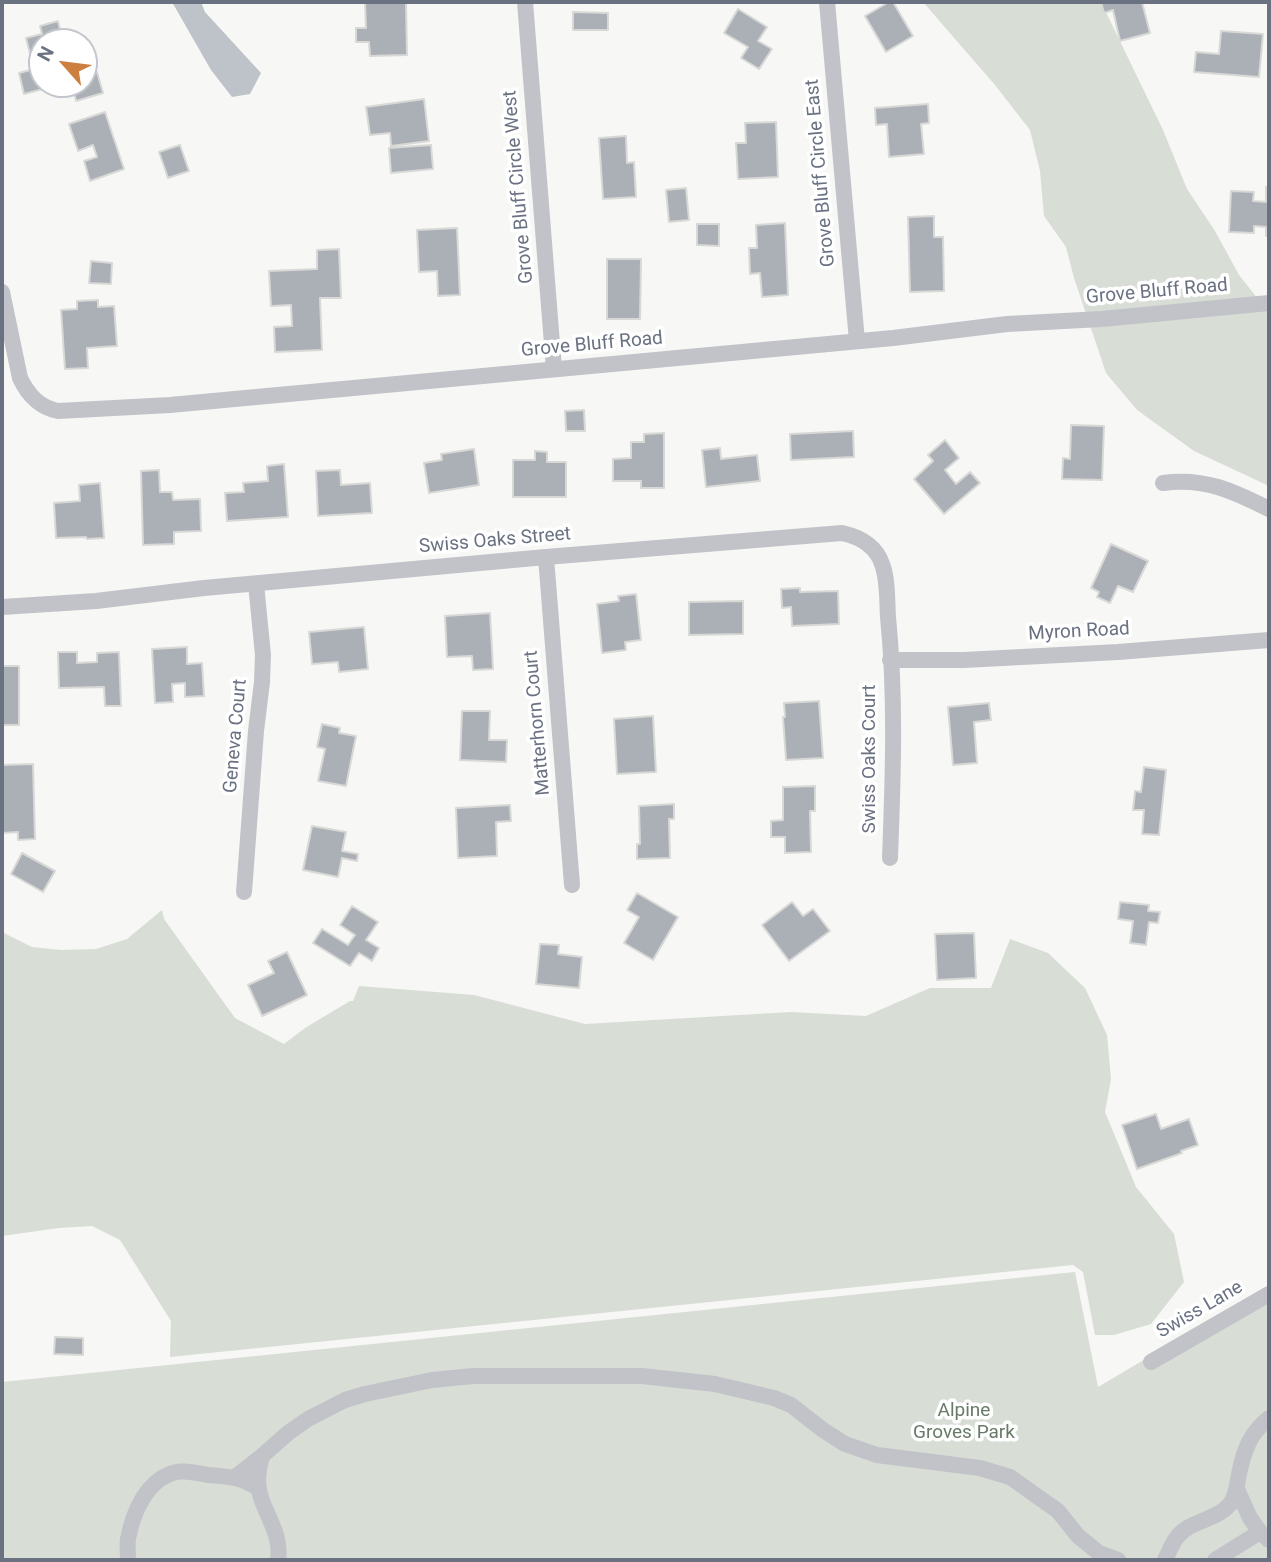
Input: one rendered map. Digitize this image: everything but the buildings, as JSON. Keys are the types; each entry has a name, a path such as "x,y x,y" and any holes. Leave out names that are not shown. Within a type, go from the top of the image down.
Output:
{"street":[{"name":"Grove Bluff Circle West","path":"525,2 554,369"},
{"name":"Grove Bluff Circle East","path":"827,2 857,341"},
{"name":"Grove Bluff Road","path":"2,292 20,378 33,398 58,411 170,405 996,326 1269,303"},
{"path":"1163,483 1200,481 1269,509"},
{"name":"Swiss Oaks Street","path":"2,607 96,601 204,588 842,533 867,542 882,564 891,660"},
{"name":"Matterhorn Court","path":"546,557 572,885"},
{"name":"Geneva Court","path":"244,892 262,682 262,644 256,584"},
{"name":"Myron Road","path":"891,660 964,660 1118,652 1269,640"},
{"name":"Swiss Oaks Court","path":"890,858 894,766 891,660"},
{"name":"Swiss Lane","path":"1151,1363 1269,1294"},
{"path":"234,1477 262,1457 288,1433 326,1409 365,1394 432,1380 473,1376 642,1376 715,1384 774,1398 791,1405 845,1444 877,1455 980,1468 1010,1477 1058,1511 1078,1536 1099,1553 1118,1560"},
{"path":"1165,1560 1179,1534 1192,1524 1223,1511 1232,1502 1249,1439 1269,1418"},
{"path":"262,1457 259,1489 276,1534 278,1560"},
{"path":"128,1560 128,1540 137,1509 144,1494 167,1476 178,1472 234,1477 259,1489"},
{"path":"1215,1560 1265,1536 1250,1518 1237,1489"}],"green space":[{"path":"923,2 1101,2 1163,130 1187,189 1215,231 1239,275 1269,313 1269,486 1194,451 1137,410 1106,373 1066,247 1044,216 1040,171 1030,130"},
{"path":"162,910 164,919 235,1018 284,1044 305,1028 353,1001 359,986 474,995 585,1024 791,1012 866,1016 930,988 991,988 1010,939 1048,953 1085,988 1107,1035 1111,1079 1105,1112 1136,1187 1174,1234 1184,1282 1151,1324 1114,1335 1095,1335 1083,1272 1073,1265 170,1357 171,1321 120,1240 92,1226 2,1236 2,932 32,947 96,949 127,939"},
{"name":"Alpine Groves Park","path":"1075,1272 1098,1387 1269,1286 1269,1560 2,1560 2,1382"}],"shaded area":[{"path":"172,2 201,2 205,12 261,73 250,94 232,97 211,70"}]}
